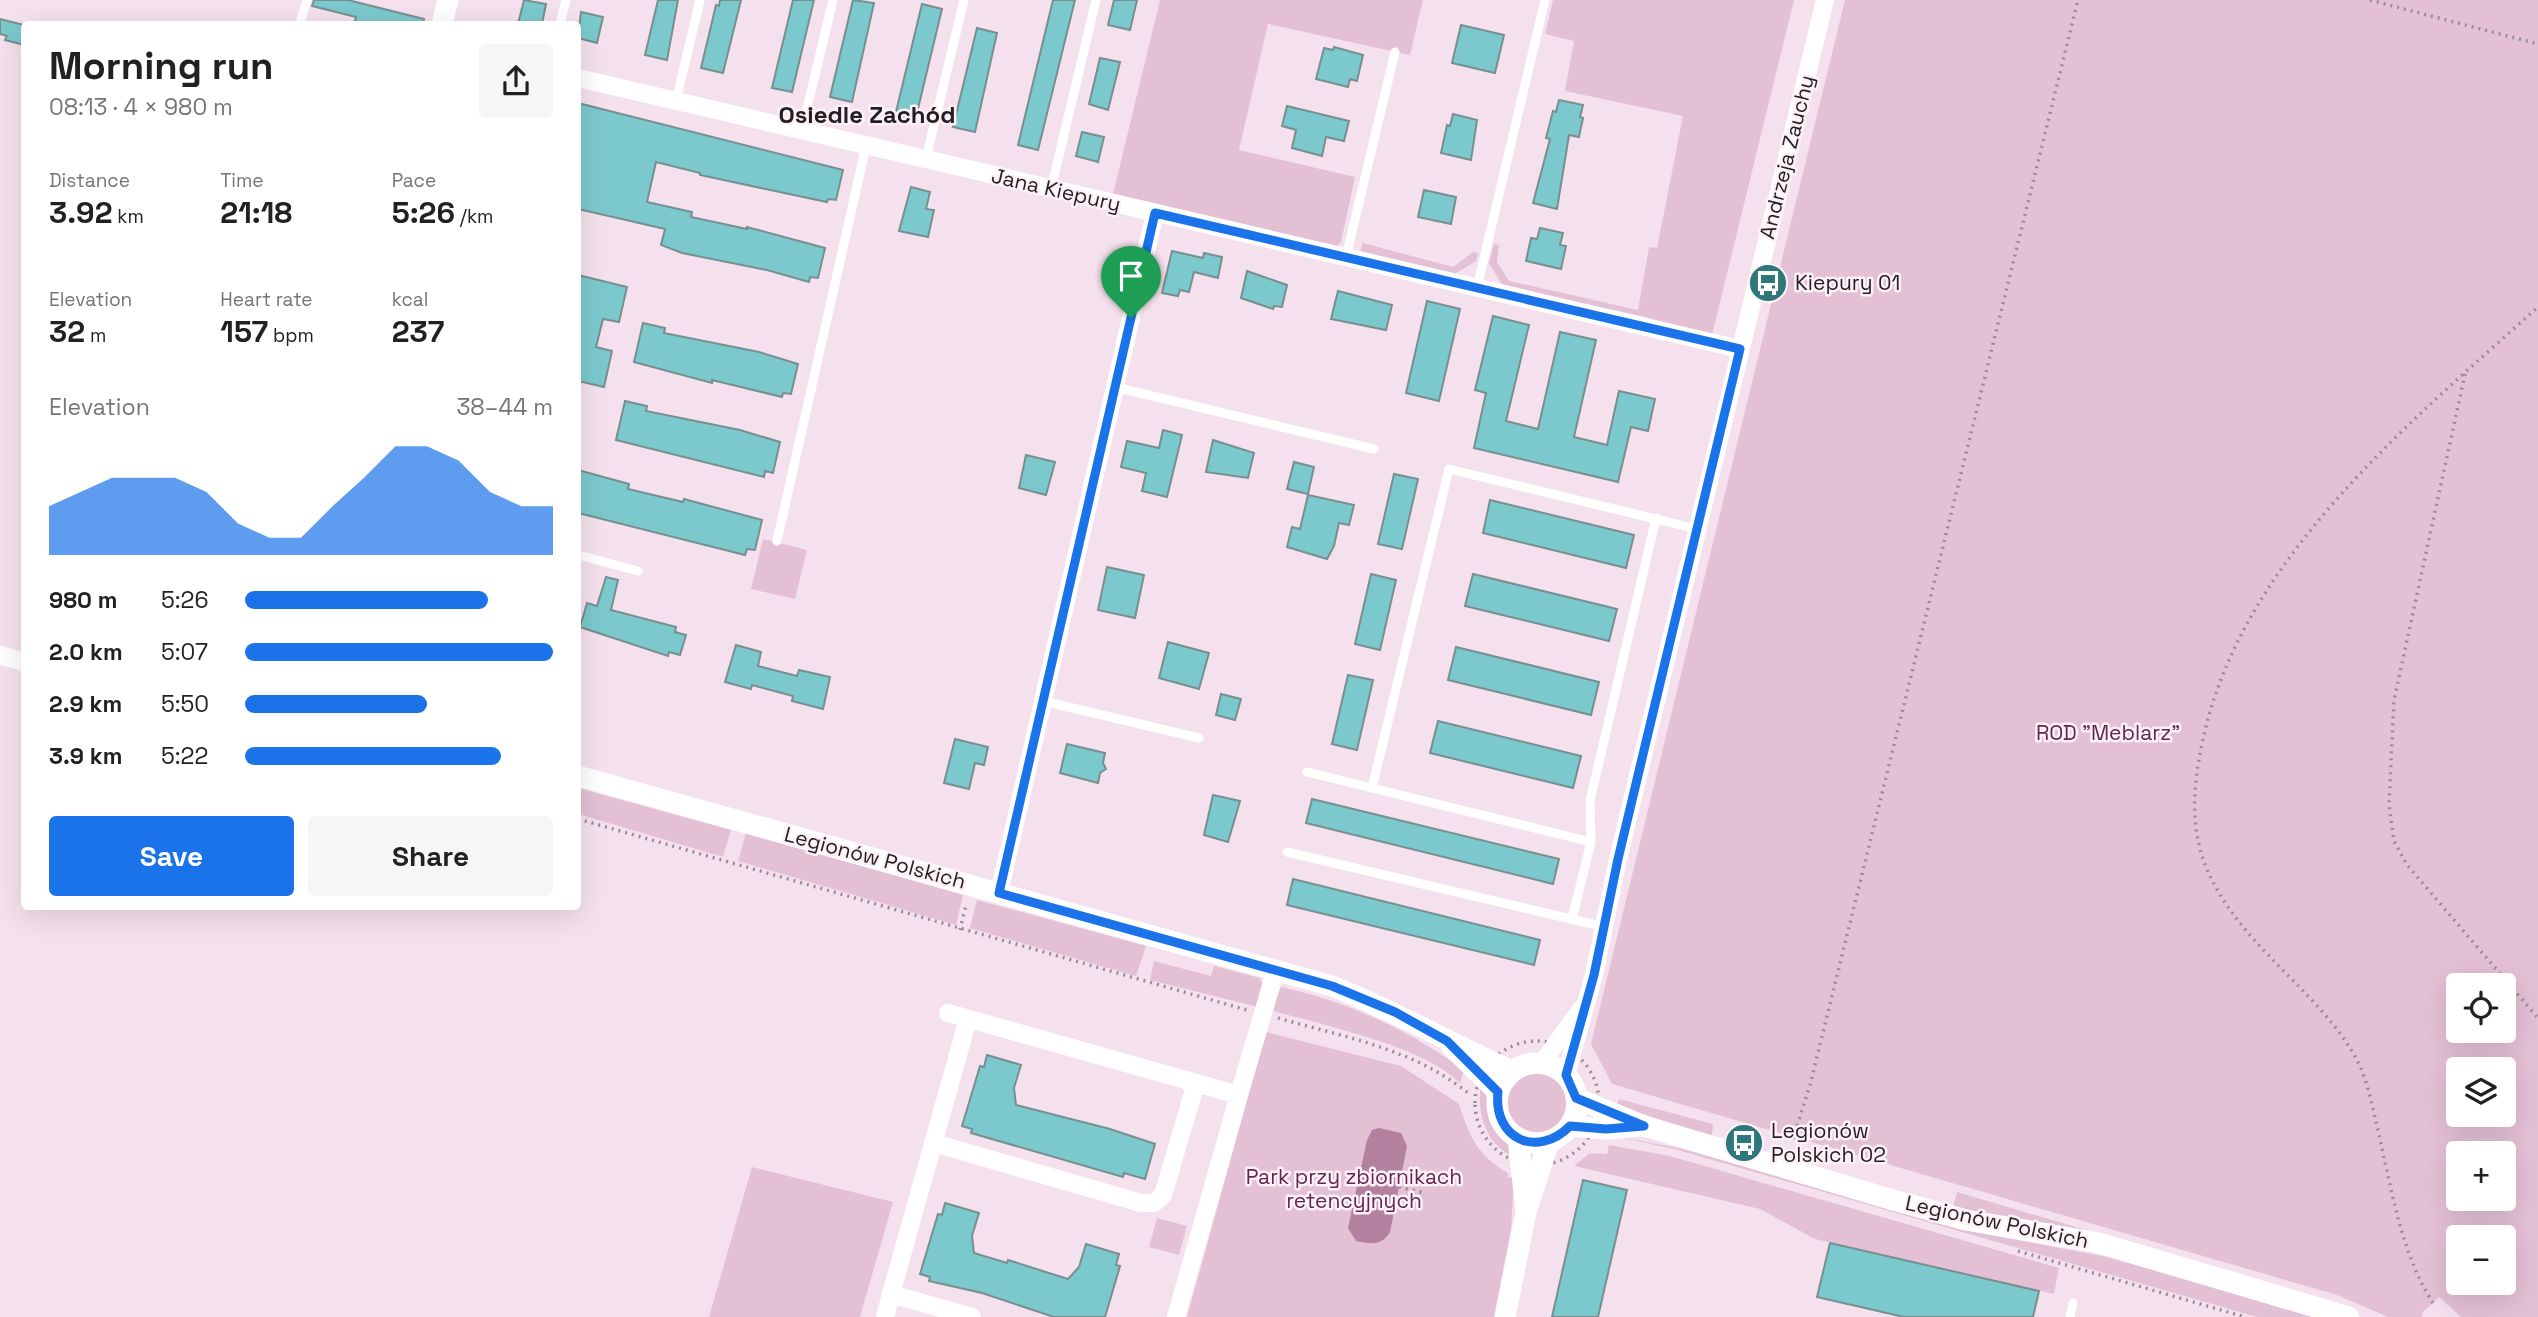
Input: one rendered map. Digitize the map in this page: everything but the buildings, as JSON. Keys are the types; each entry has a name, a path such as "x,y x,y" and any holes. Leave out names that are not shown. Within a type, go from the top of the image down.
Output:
{"street":[{"path":"443,21 448,0"},
{"name":"Andrzeja Zauchy","path":"1566,1075 1578,1040 1582,1008 1605,927 1618,859 1825,0"},
{"name":"Jana Kiepury","path":"581,79 1740,349"},
{"path":"999,893 1155,213"},
{"path":"0,656 21,661"},
{"name":"Legionów Polskich","path":"581,777 1332,986 1395,1012 1447,1041 1512,1071"},
{"path":"1176,1317 1276,969"},
{"name":"Andrzeja Zauchy","path":"1542,1063 1582,1008"},
{"path":"948,1013 1239,1095"},
{"path":"885,1317 968,1019"},
{"name":"Legionów Polskich","path":"1447,1041 1498,1092"},
{"path":"1532,1063 1542,1063 1566,1075 1576,1098 1570,1126 1549,1141 1527,1142 1518,1138 1500,1119 1498,1092 1512,1071 1532,1063"},
{"path":"934,1143 1141,1203 1154,1203 1163,1195 1196,1083"},
{"name":"Legionów Polskich","path":"1576,1098 1644,1126 1966,1220 2099,1243 2350,1317"},
{"name":"Legionów Polskich","path":"1570,1126 1606,1129 1644,1126"},
{"path":"1518,1138 1526,1212"},
{"path":"1504,1317 1526,1212 1549,1141"},
{"path":"891,1294 972,1317"}],"lane":[{"path":"301,21 307,0"},
{"path":"561,21 566,0"},
{"path":"676,101 700,0"},
{"path":"804,121 833,0"},
{"path":"928,150 964,0"},
{"path":"1053,181 1096,0"},
{"path":"1476,288 1545,0"},
{"path":"1346,257 1395,52"},
{"path":"777,541 866,146"},
{"path":"1115,387 1374,449"},
{"path":"1372,788 1449,469 1697,529"},
{"path":"1572,919 1591,842 1591,801 1656,518"},
{"path":"581,556 638,571"},
{"path":"1043,701 1199,738"},
{"path":"1307,772 1591,842"},
{"path":"1287,852 1605,927"},
{"path":"2070,1317 2073,1303"}],"path":[{"path":"1793,1139 1810,1086 2078,0"},
{"path":"2370,0 2538,44"},
{"path":"2433,1303 2412,1267 2361,1069 2339,1033 2252,937 2219,890 2201,850 2195,822 2194,794 2205,729 2218,684 2233,645 2270,583 2312,529 2364,472 2466,372 2538,307"},
{"path":"2466,372 2394,700 2390,733 2390,826 2407,865 2538,1018"},
{"path":"581,820 960,930 1256,1012"},
{"path":"960,930 968,896"},
{"path":"1269,1016 1406,1056 1436,1070 1475,1099"},
{"path":"1497,1056 1522,1043 1549,1042"},
{"path":"1578,1055 1594,1076 1600,1100"},
{"path":"1479,1082 1475,1099 1483,1134 1493,1148 1514,1162"},
{"path":"1548,1164 1571,1155 1592,1132"},
{"path":"1398,1187 1425,1193"}],"green space":[{"path":"1160,0 1423,0 1410,55 1268,24 1239,150 1355,177 1341,242 1337,247 1113,194"},
{"path":"1553,0 1794,0 1712,335 1637,315 1503,286 1489,263 1494,244 1499,245 1497,262 1509,281 1638,310 1649,247 1657,248 1683,116 1565,91 1574,41 1545,34"},
{"name":"ROD \"Meblarz\"","path":"1845,0 2538,0 2538,1317 2461,1317 2439,1297 2422,1313 2422,1317 2388,1317 2337,1295 1612,1084 1591,1044"},
{"path":"1363,243 1453,267 1473,252 1478,253 1476,261 1453,275 1360,251"},
{"path":"763,539 807,550 795,599 751,589"},
{"path":"581,789 731,830 723,857 581,815"},
{"path":"746,833 963,895 956,925 738,861"},
{"path":"977,900 1146,946 1136,976 970,928"},
{"path":"1154,961 1211,976 1214,966 1260,978 1263,986 1258,1007 1150,980"},
{"path":"1281,987 1354,1009 1399,1030 1464,1070 1460,1083 1422,1058 1397,1047 1271,1010"},
{"name":"Park przy zbiornikach retencyjnych","path":"1266,1032 1401,1066 1459,1104 1476,1144 1489,1160 1508,1173 1508,1177 1514,1178 1511,1229 1494,1317 1187,1317"},
{"path":"1537,1074 1548,1076 1561,1087 1566,1103 1564,1114 1553,1127 1537,1132 1526,1130 1513,1119 1508,1103 1510,1092 1521,1079"},
{"path":"1481,1085 1496,1127 1510,1146 1513,1156 1496,1144 1485,1126 1480,1106"},
{"path":"1619,1099 1713,1124 1712,1136 1617,1106"},
{"path":"1611,1135 1683,1149 1976,1232 2107,1257 2315,1317 2257,1317 1678,1150"},
{"path":"1609,1145 1670,1156 2059,1268 2054,1294 1815,1239 1760,1209 1574,1166 1590,1153 1607,1154"},
{"path":"752,1167 893,1202 860,1317 709,1317"},
{"path":"1957,1192 2086,1230 1953,1208"},
{"path":"1157,1218 1187,1226 1179,1255 1149,1247"}],"shaded area":[{"path":"1379,1128 1401,1133 1407,1146 1390,1232 1379,1242 1366,1243 1356,1241 1348,1228 1367,1140 1372,1130"}],"place":[{"name":"Kiepury 01","path":"1768,283"},
{"name":"Legionów Polskich 02","path":"1744,1143"}],"district":[{"name":"Osiedle Zachód","path":"867,115"}],"route":[{"path":"1155,213 1740,349 1618,859 1613,895 1594,975 1582,1008 1578,1040 1566,1075 1576,1098 1644,1126 1606,1129 1570,1126 1549,1141 1527,1142 1507,1130 1500,1119 1496,1106 1498,1092 1472,1069 1447,1041 1395,1012 1332,986 999,893 1131,318 1155,213"}]}
